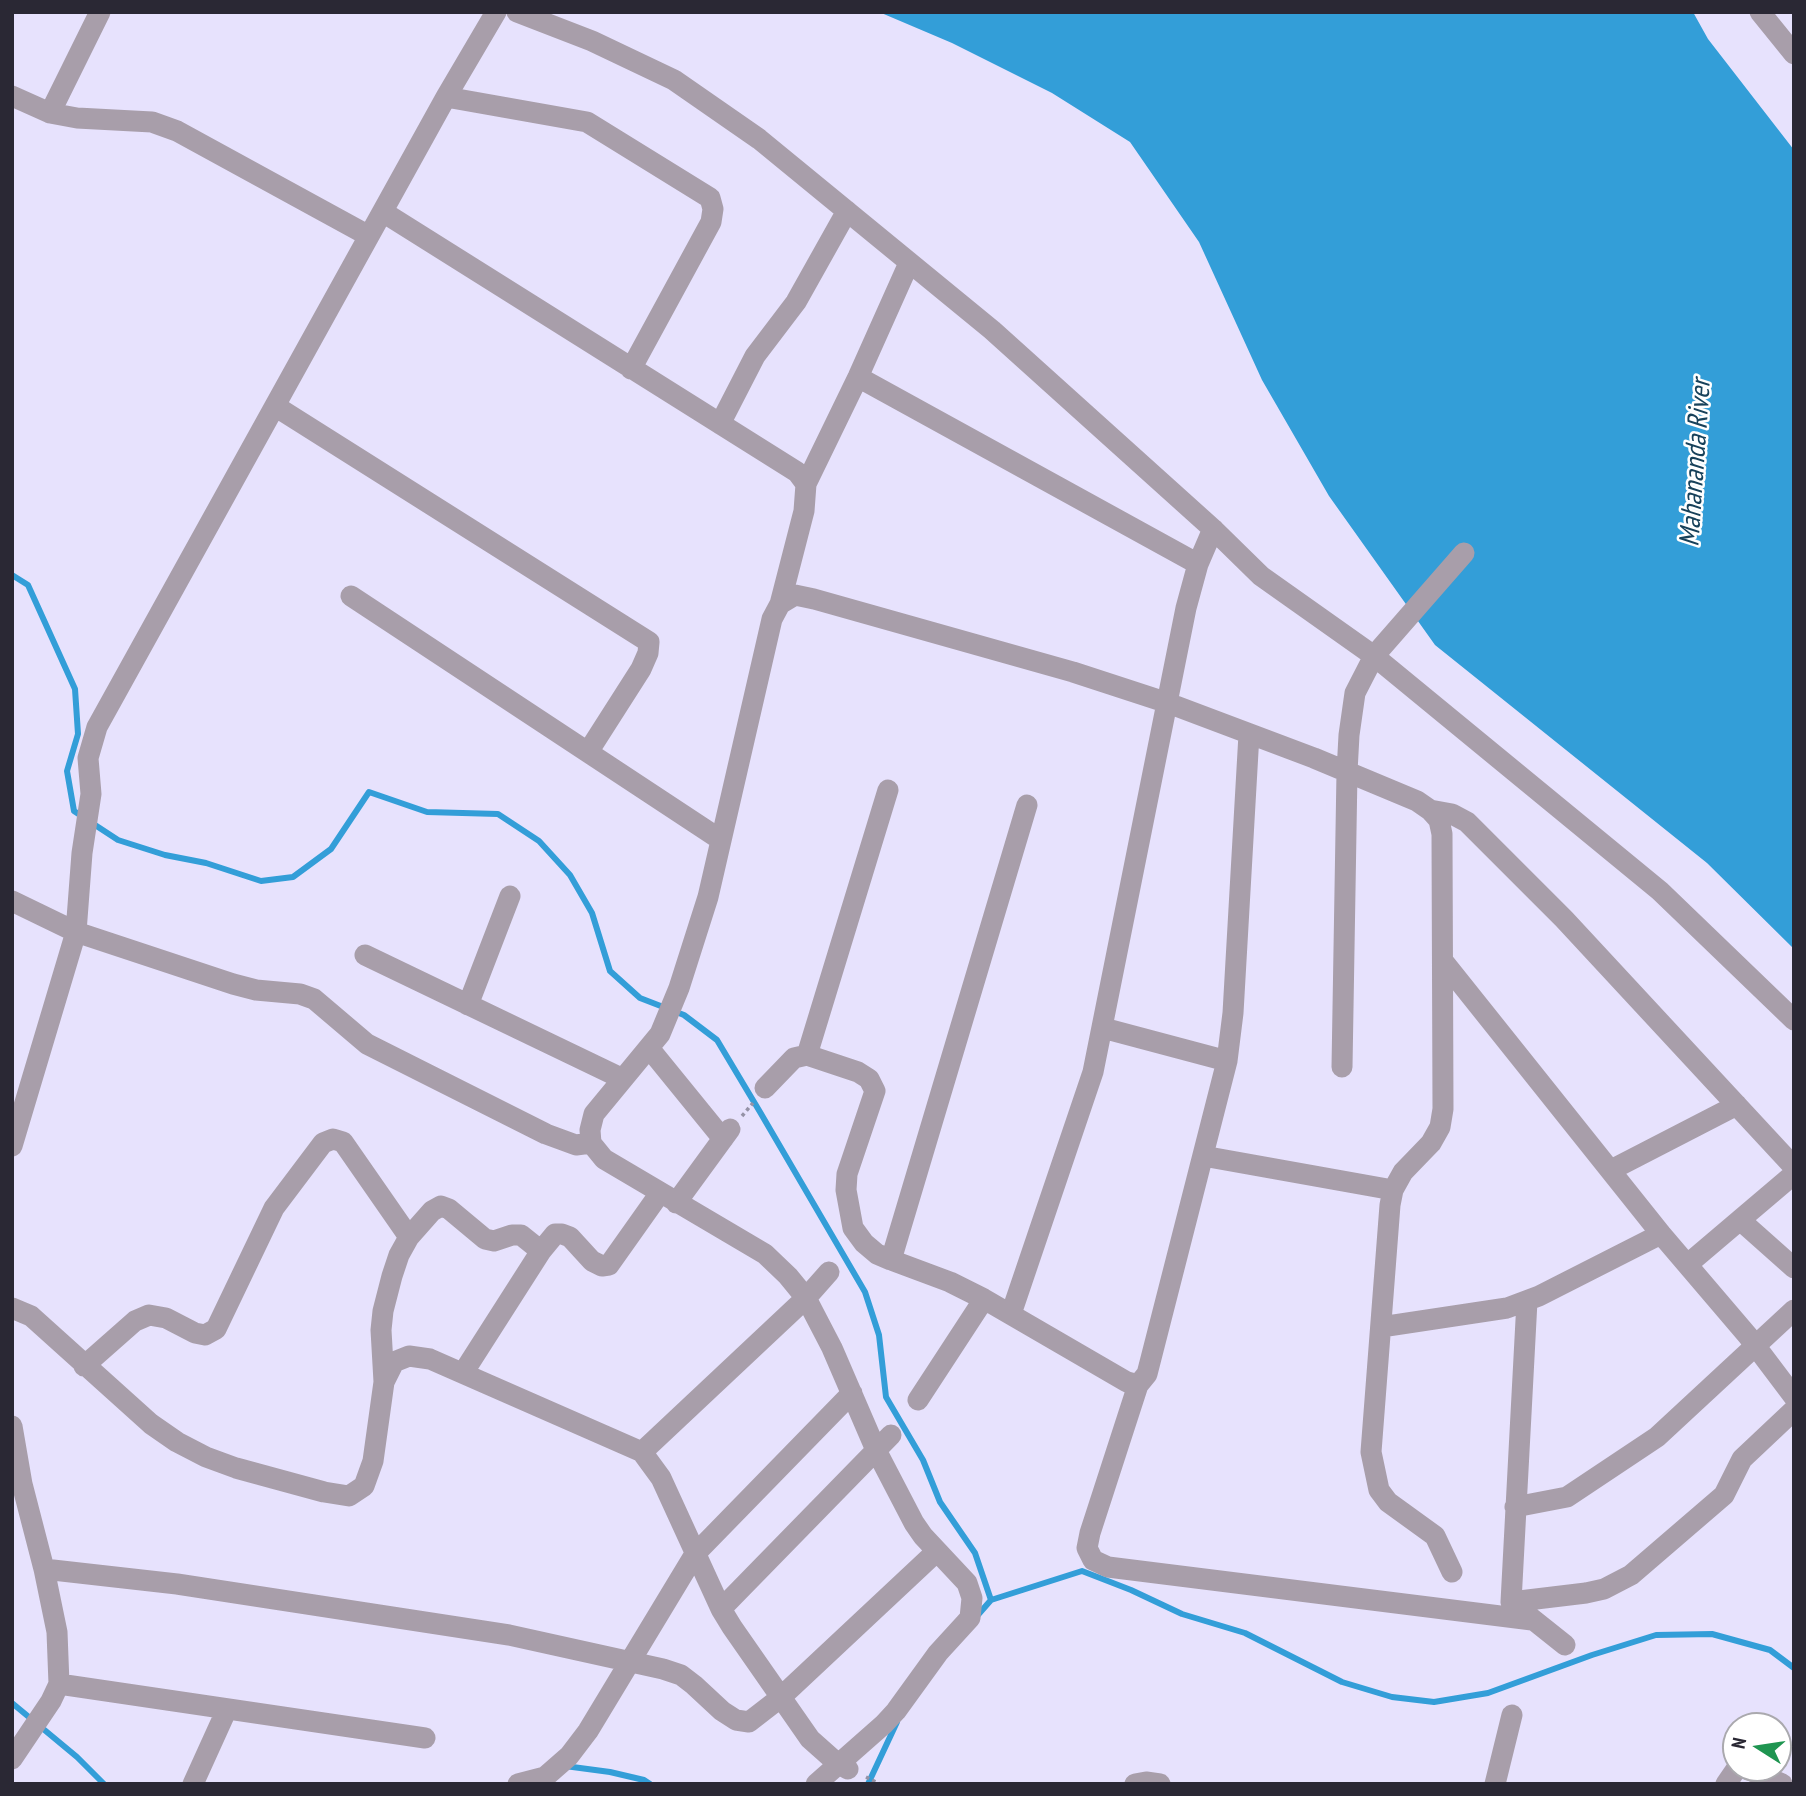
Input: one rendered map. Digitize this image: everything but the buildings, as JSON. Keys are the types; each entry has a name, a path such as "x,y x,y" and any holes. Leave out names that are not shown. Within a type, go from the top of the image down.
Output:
{"street":[{"path":"50,113 100,12"},
{"path":"12,1146 18,1107 76,932 91,782 88,758 97,727 446,97 496,12"},
{"path":"517,12 592,41 674,80 759,139 992,330 1269,582 1374,656 1660,891 1794,1020"},
{"path":"1760,12 1794,54"},
{"path":"12,96 50,113 77,118 152,122 177,131 369,236"},
{"path":"446,97 587,122 710,198 713,209 711,222 631,369"},
{"path":"720,424 755,356 801,294 847,211"},
{"path":"383,212 784,463 797,472 806,484"},
{"path":"816,1784 843,1766 884,1724 938,1653 970,1618 972,1598 967,1583 914,1523 884,1442 852,1393 806,1298 788,1276 765,1254 604,1159 591,1143 590,1130 594,1114 655,1041 679,988 708,897 772,618 780,604 804,511 806,484 909,263"},
{"path":"858,377 1198,564"},
{"path":"275,406 649,642 648,653 641,669 588,751"},
{"path":"1011,1314 1093,1072 1186,608 1198,564 1213,530"},
{"path":"1342,1067 1347,772 1355,693 1374,656 1464,553"},
{"path":"780,604 795,595 814,599 1073,672 1168,703 1417,801 1439,820 1442,834 1443,1109 1440,1128 1431,1143 1403,1172 1393,1190 1371,1452 1379,1490 1388,1502 1435,1536 1452,1572"},
{"path":"351,596 721,839"},
{"path":"1249,734 1234,1013 1227,1061 1147,1374 1138,1385 1087,1548 1093,1560 1108,1567 1532,1620"},
{"path":"807,1055 888,790"},
{"path":"891,1261 1027,805"},
{"path":"1430,810 1452,814 1467,822 1564,919 1794,1167"},
{"path":"468,1005 510,896"},
{"path":"12,901 76,932 233,984 314,999 367,1044 554,1138 576,1145 591,1143"},
{"path":"365,956 623,1079"},
{"path":"1443,961 1794,1397"},
{"path":"1103,1028 1227,1061"},
{"path":"463,1373 541,1251 555,1234 570,1237 592,1261 602,1266 609,1265 727,1133 655,1041"},
{"path":"765,1088 794,1058 807,1055 858,1072 869,1079 875,1091 847,1174 846,1190 847,1208 860,1246 891,1261 950,1282 1011,1314 1127,1382 1138,1385"},
{"path":"1611,1170 1737,1105"},
{"path":"84,1366 135,1321 149,1315 166,1318 195,1333 205,1335 216,1329 274,1208 323,1143 332,1139 343,1142 410,1237"},
{"path":"1203,1156 1393,1190"},
{"path":"1688,1264 1794,1174"},
{"path":"12,1308 31,1316 151,1424 206,1457 248,1471 349,1496 364,1486 373,1461 384,1382 381,1330 383,1311 399,1255 410,1237 432,1211 442,1206 485,1239 494,1241 521,1235 541,1251"},
{"path":"1741,1220 1794,1268"},
{"path":"1381,1327 1507,1308 1527,1301 1661,1234"},
{"path":"642,1452 806,1298 829,1272"},
{"path":"918,1400 984,1299"},
{"path":"1511,1602 1527,1301"},
{"path":"1515,1507 1567,1497 1636,1451 1668,1428 1794,1310"},
{"path":"384,1382 394,1362 409,1356 430,1359 642,1452 661,1478 721,1609 779,1698 810,1739 843,1766"},
{"path":"518,1784 545,1777 569,1756 695,1554 852,1393"},
{"path":"1511,1602 1595,1591 1632,1575 1724,1495 1739,1463 1794,1410"},
{"path":"12,1426 22,1484 57,1632 55,1693 15,1755"},
{"path":"721,1609 884,1442"},
{"path":"44,1569 177,1584 481,1630 630,1661 681,1675 722,1711 736,1720 749,1722 779,1698 937,1551"},
{"path":"1511,1602 1565,1645"},
{"path":"55,1693 226,1709 425,1738"},
{"path":"193,1784 226,1709"},
{"path":"1495,1784 1512,1715"},
{"path":"1135,1784 1160,1784"}],"path":[{"path":"727,1133 765,1088"}],"water":[{"name":"Mahananda River","path":"879,12 1693,12 1708,39 1794,150 1794,949 1707,863 1435,645 1329,496 1262,380 1199,242 1130,142 1052,93 952,43"}],"waterway":[{"path":"12,575 28,585 75,689 78,734 67,771 74,811 83,817"},
{"path":"92,823 118,840 165,855 206,863 261,881 293,877 331,849 369,792 427,812 498,814 539,841 570,875 592,913 610,971 640,998 684,1015 717,1040 760,1112 865,1292 879,1335 886,1397 923,1460 940,1502 975,1553 991,1600"},
{"path":"977,1616 991,1600 1082,1571 1182,1614 1245,1633 1342,1682 1392,1697 1434,1702 1488,1693 1656,1635 1712,1634 1770,1650 1794,1668"},
{"path":"12,1703 77,1757 104,1784"},
{"path":"868,1784 897,1722"},
{"path":"565,1766 610,1772 644,1780 650,1784"}]}
